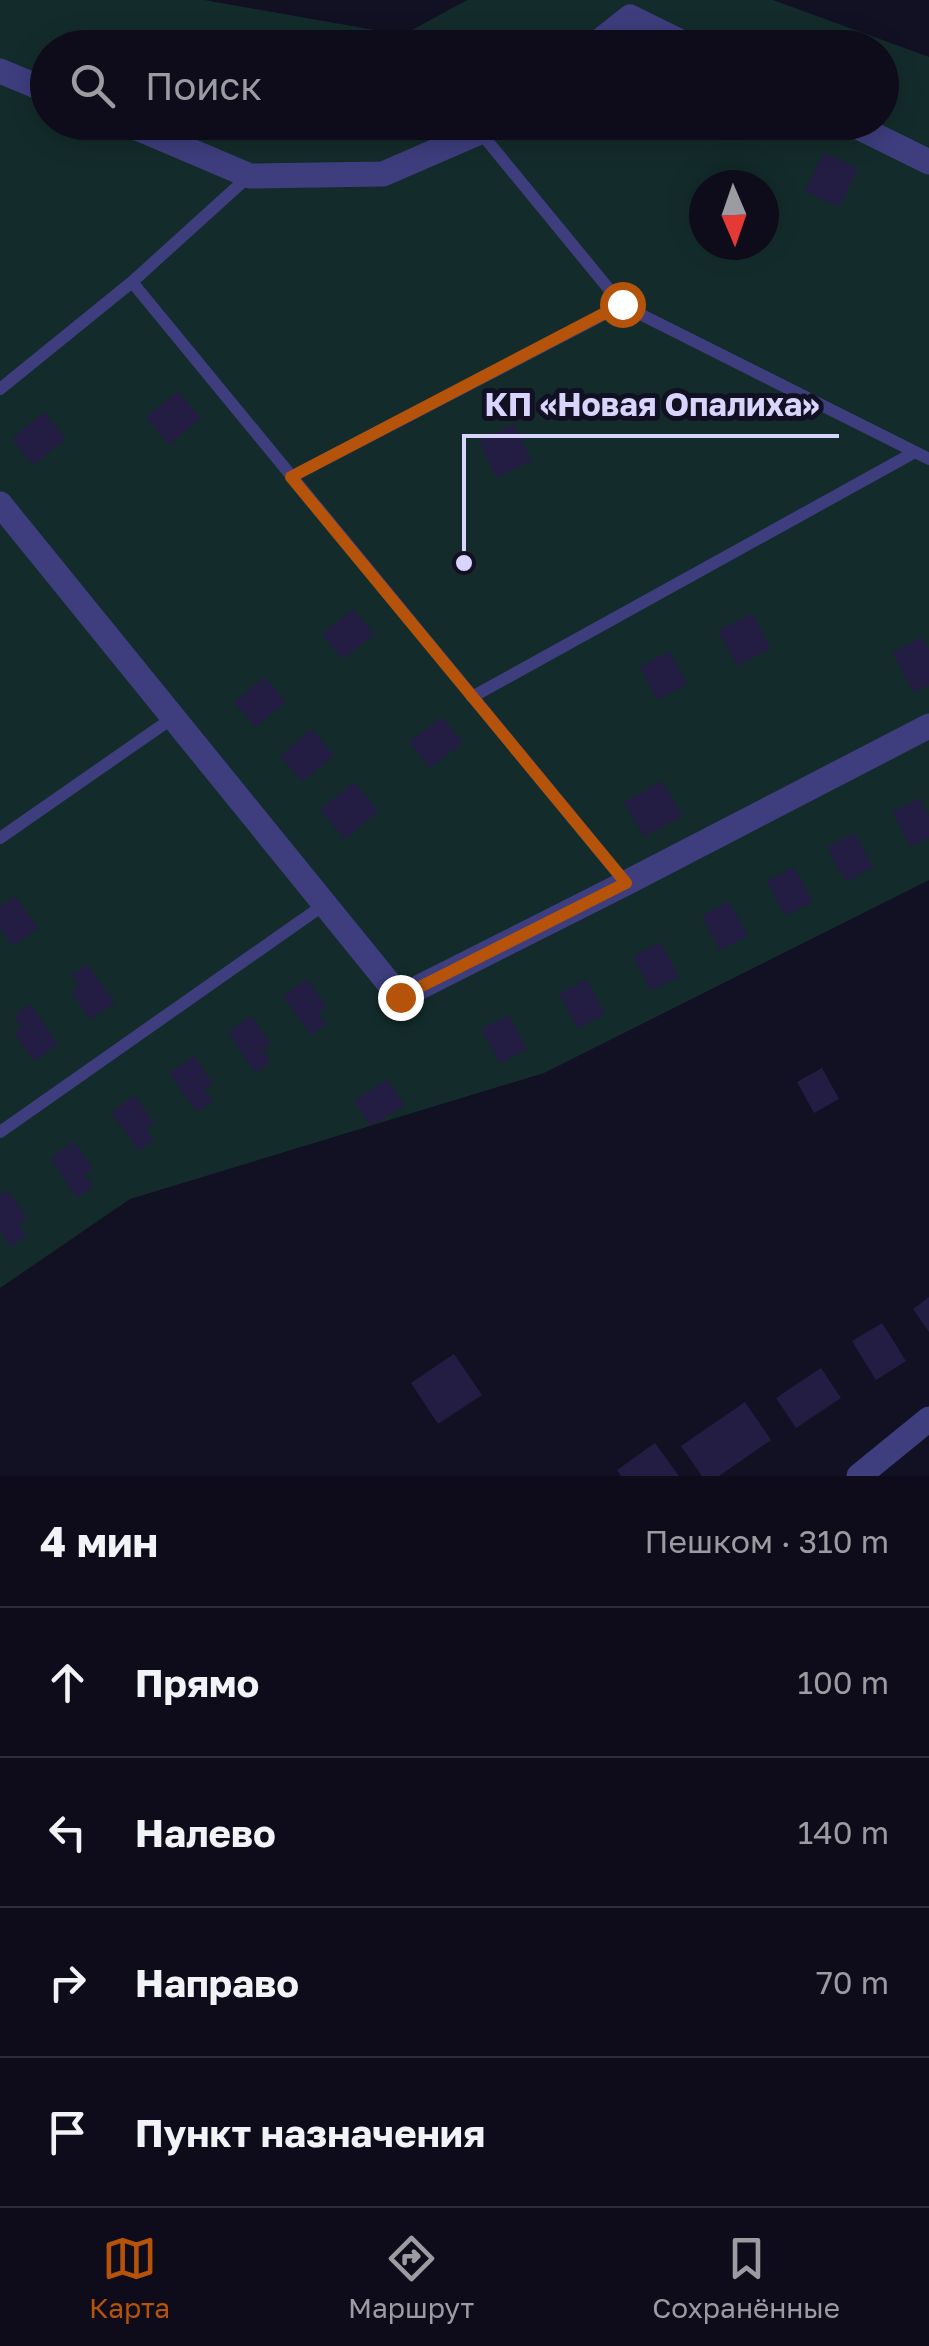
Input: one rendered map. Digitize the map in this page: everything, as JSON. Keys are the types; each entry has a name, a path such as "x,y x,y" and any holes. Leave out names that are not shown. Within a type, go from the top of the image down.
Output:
{"street":[{"path":"613,30 630,17 656,30"},
{"path":"0,71 30,84"},
{"path":"165,140 250,176 382,174 457,140"},
{"path":"884,140 929,162"},
{"path":"1,506 400,997 929,726"},
{"path":"860,1476 929,1419"}],"lane":[{"path":"496,140 622,304 929,460"},
{"path":"0,389 132,282 250,176"},
{"path":"132,282 626,883"},
{"path":"291,477 622,304"},
{"path":"472,697 915,452"},
{"path":"0,838 174,717"},
{"path":"0,1132 325,904"}],"green space":[{"path":"0,0 204,0 375,30 30,30 30,140 899,140 899,46 929,57 929,880 544,1073 130,1199 0,1288"},
{"path":"467,0 773,0 855,30 412,30"}],"building":[{"path":"824,152 858,169 839,207 805,191"},
{"path":"178,391 201,418 169,445 146,417"},
{"path":"44,412 66,439 33,465 12,438"},
{"path":"514,424 532,461 496,478 479,441"},
{"path":"353,609 374,634 342,659 322,634"},
{"path":"752,613 771,648 737,666 718,631"},
{"path":"922,637 929,649 929,685 914,693 892,653"},
{"path":"670,651 687,684 657,700 640,666"},
{"path":"265,677 286,702 255,727 234,702"},
{"path":"442,717 463,742 430,768 409,742"},
{"path":"311,729 334,755 302,782 280,756"},
{"path":"662,781 682,816 644,837 624,802"},
{"path":"354,782 378,811 345,839 320,810"},
{"path":"919,798 929,816 929,838 910,847 892,812"},
{"path":"855,833 873,867 846,882 827,847"},
{"path":"794,867 813,902 785,916 767,881"},
{"path":"15,896 38,928 13,946 0,928 0,907"},
{"path":"729,901 748,936 720,950 702,916"},
{"path":"660,942 679,977 651,991 633,956"},
{"path":"87,964 115,1003 90,1020 71,992 79,986 71,975"},
{"path":"307,979 327,1007 318,1013 326,1024 311,1035 283,996"},
{"path":"587,979 605,1014 578,1029 559,994"},
{"path":"30,1004 58,1044 34,1061 14,1033 22,1027 14,1016"},
{"path":"509,1015 527,1049 500,1064 481,1029"},
{"path":"251,1016 271,1044 263,1050 271,1062 255,1073 228,1033"},
{"path":"194,1056 213,1084 204,1089 213,1101 197,1112 169,1073"},
{"path":"822,1068 839,1099 814,1113 797,1082"},
{"path":"387,1079 405,1105 371,1126 354,1101"},
{"path":"135,1095 154,1123 146,1129 154,1140 139,1151 111,1112"},
{"path":"74,1141 93,1169 85,1175 93,1186 77,1198 50,1158"},
{"path":"7,1190 27,1218 18,1224 26,1235 11,1247 0,1231 0,1195"},
{"path":"929,1297 929,1332 913,1309"},
{"path":"882,1323 906,1361 876,1380 852,1341"},
{"path":"454,1354 482,1395 438,1424 411,1383"},
{"path":"821,1368 841,1398 796,1428 776,1398"},
{"path":"745,1402 771,1440 719,1476 702,1476 681,1446"},
{"path":"655,1443 679,1476 621,1476 617,1470"}],"place":[{"name":"КП «Новая Опалиха»","path":"464,563"}],"route":[{"path":"400,997 626,883 291,477 622,304"}]}
